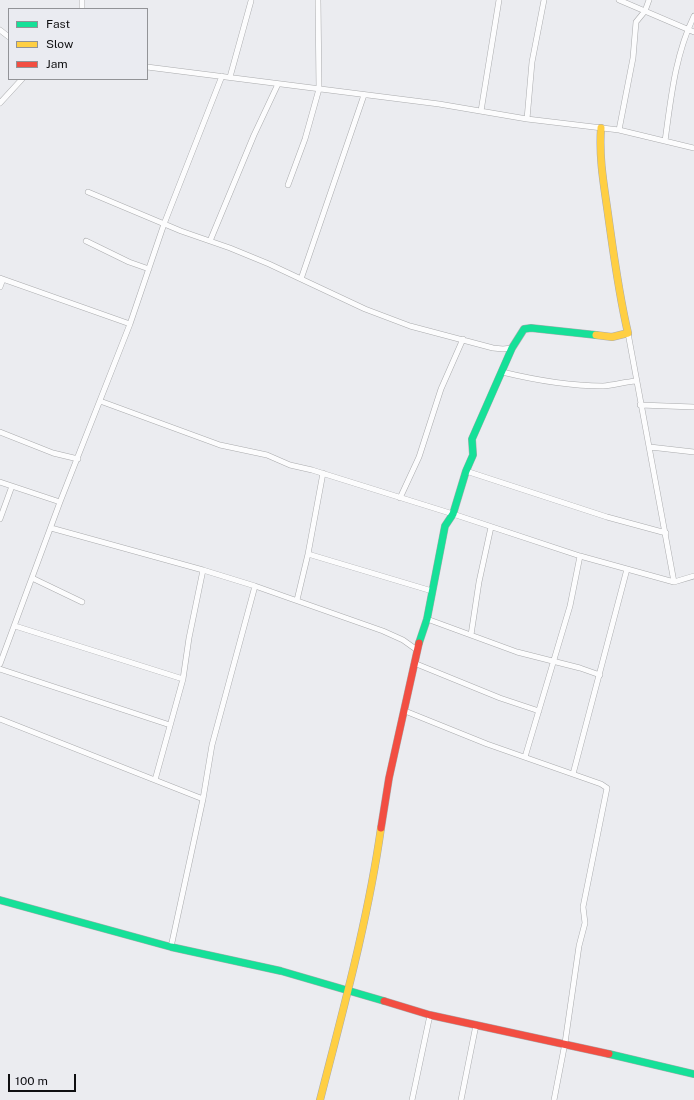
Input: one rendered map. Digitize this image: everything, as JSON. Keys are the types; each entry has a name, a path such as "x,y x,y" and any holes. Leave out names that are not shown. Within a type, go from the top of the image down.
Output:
{"street":[{"path":"288,185 305,139 318,89 318,0"},
{"path":"481,112 499,0"},
{"path":"527,120 532,62 544,0"},
{"path":"619,0 686,30 694,32"},
{"path":"619,130 633,58 636,22 645,11 649,0"},
{"path":"230,77 251,1"},
{"path":"665,141 677,60 686,30 694,16"},
{"path":"0,30 8,36"},
{"path":"148,67 439,104 527,120 619,130 694,148"},
{"path":"0,664 2,654 15,626 52,528 60,502 130,324 164,224 222,76"},
{"path":"0,103 21,80"},
{"path":"210,241 254,135 278,84"},
{"path":"301,279 364,95"},
{"path":"600,128 601,157 620,304 628,333 640,405 650,447 656,492 666,533 674,582"},
{"path":"88,192 164,224 263,261 365,309 410,326 498,349 512,348"},
{"path":"86,241 129,262 149,269"},
{"path":"0,287 1,278 130,324"},
{"path":"320,1100 348,991 376,864 389,778 405,711 417,650 427,619 445,526 453,514 466,471 473,455 472,439 512,348 522,331 527,328 612,337 628,333"},
{"path":"400,498 419,457 441,389 463,339"},
{"path":"502,372 538,381 577,385 604,386 636,381"},
{"path":"100,400 220,445 268,455 290,465 322,473 453,514 580,556 674,582 694,576"},
{"path":"640,405 694,407"},
{"path":"0,432 53,453 78,459"},
{"path":"650,447 694,452"},
{"path":"466,471 607,517 666,533"},
{"path":"297,600 308,554 322,473"},
{"path":"0,482 60,502"},
{"path":"0,519 12,486"},
{"path":"471,635 479,582 491,527"},
{"path":"52,528 203,570 297,600 384,631 403,640 417,650"},
{"path":"308,554 432,591"},
{"path":"525,757 552,661 570,606 580,556"},
{"path":"573,774 627,569"},
{"path":"155,780 182,678 203,570"},
{"path":"32,578 82,602"},
{"path":"171,947 203,799 212,745 255,586"},
{"path":"427,619 517,652 600,675"},
{"path":"15,626 182,678"},
{"path":"414,663 500,698 539,711"},
{"path":"0,669 170,725"},
{"path":"405,711 605,786 608,790 583,907 585,923 579,946 565,1043 554,1100"},
{"path":"0,719 203,799"},
{"path":"0,900 171,947 281,971 430,1015 565,1043 694,1074"},
{"path":"412,1100 430,1015"},
{"path":"461,1100 476,1024"}],"traffic: fast":[{"path":"419,643 427,619 445,526 453,514 466,471 473,455 472,439 512,348 524,329 531,328 596,335"},
{"path":"0,900 171,947 281,971 384,1001"},
{"path":"609,1054 694,1074"}],"traffic: slow":[{"path":"596,335 612,337 628,333 624,317 604,187 601,158 601,128"},
{"path":"320,1100 362,931 376,862 381,828"}],"traffic: jam":[{"path":"381,828 389,778 419,643"},
{"path":"384,1001 430,1015 609,1054"}]}
